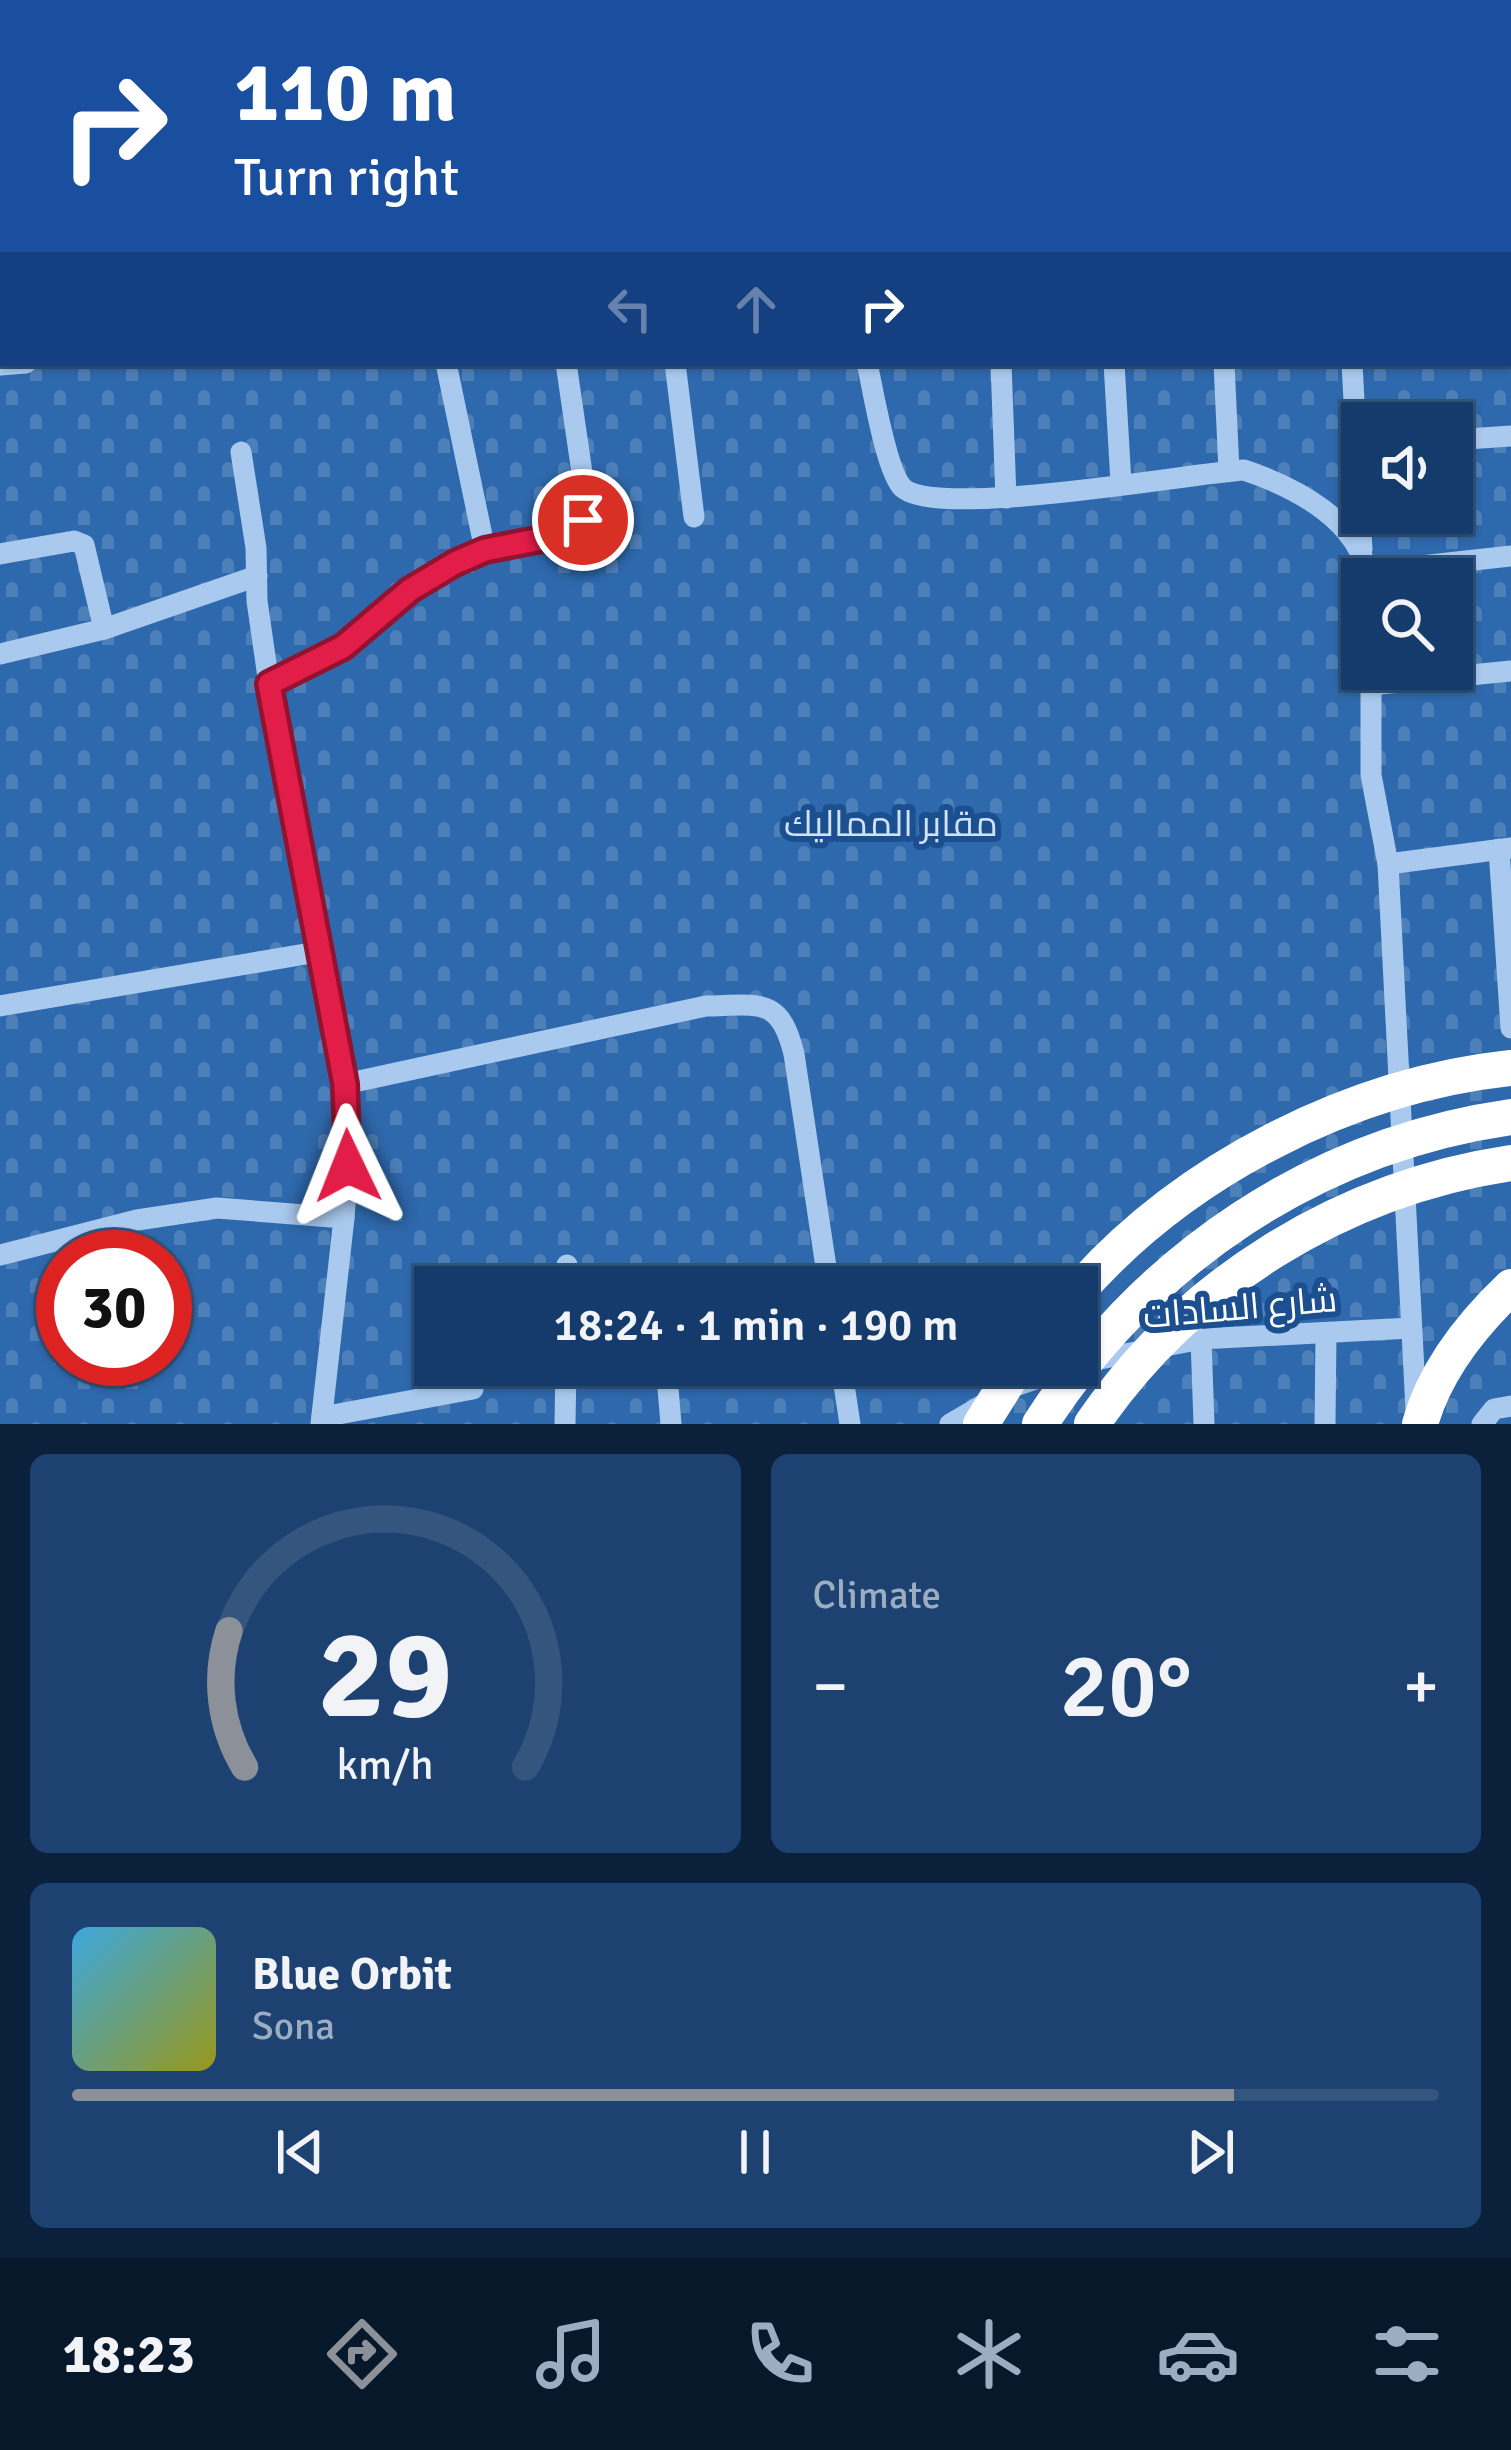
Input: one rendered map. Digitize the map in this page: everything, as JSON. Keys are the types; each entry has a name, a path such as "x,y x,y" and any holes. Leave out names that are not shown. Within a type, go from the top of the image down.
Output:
{"highway":[{"path":"1098,1271 1170,1207 1255,1153 1340,1112 1388,1095 1511,1069"},
{"path":"1040,1424 1107,1332 1200,1246 1252,1211 1309,1180 1418,1136 1511,1117"},
{"path":"1092,1424 1159,1341 1202,1301 1268,1253 1310,1228 1398,1190 1511,1163"},
{"path":"1419,1424 1452,1355 1511,1288"},
{"path":"981,1424 1005,1386"}],"street":[{"path":"447,366 485,550"},
{"path":"269,684 343,647 410,590 485,550 562,535 583,520 586,500 566,366"},
{"path":"675,366 694,517"},
{"path":"868,366 882,432 904,489 933,500 1006,498 1244,470 1275,480 1323,510 1359,558"},
{"path":"1001,366 1006,498"},
{"path":"1114,366 1121,483"},
{"path":"1224,366 1229,471"},
{"path":"1352,366 1355,402"},
{"path":"1473,439 1511,436"},
{"path":"242,452 260,631 345,1084 348,1166 322,1420 473,1389"},
{"path":"0,554 74,541 84,545 104,629"},
{"path":"1473,559 1511,556"},
{"path":"0,654 104,629 257,576"},
{"path":"1473,673 1511,671"},
{"path":"1371,690 1371,775 1388,864 1419,1424"},
{"path":"1388,864 1505,848 1511,1028"},
{"path":"0,1006 317,952"},
{"path":"345,1084 706,1006 747,1005 772,1011 787,1023 794,1054 827,1266"},
{"path":"0,1255 137,1220 217,1208 344,1218"},
{"name":"شارع السادات","path":"1098,1360 1201,1340 1411,1328"},
{"path":"1325,1424 1326,1333"},
{"path":"1201,1340 1204,1424"},
{"path":"566,1386 566,1424"},
{"path":"668,1386 671,1424"},
{"path":"844,1386 850,1424"},
{"name":"شارع السادات","path":"950,1424 1015,1386"},
{"path":"1482,1424 1494,1409 1511,1406"}],"green space":[{"name":"مقابر المماليك","path":"0,366 1511,366 1511,1424 0,1424"}],"route":[{"path":"348,1166 345,1084 269,684 357,638 410,590 455,563 514,542 562,535 583,520"}]}
